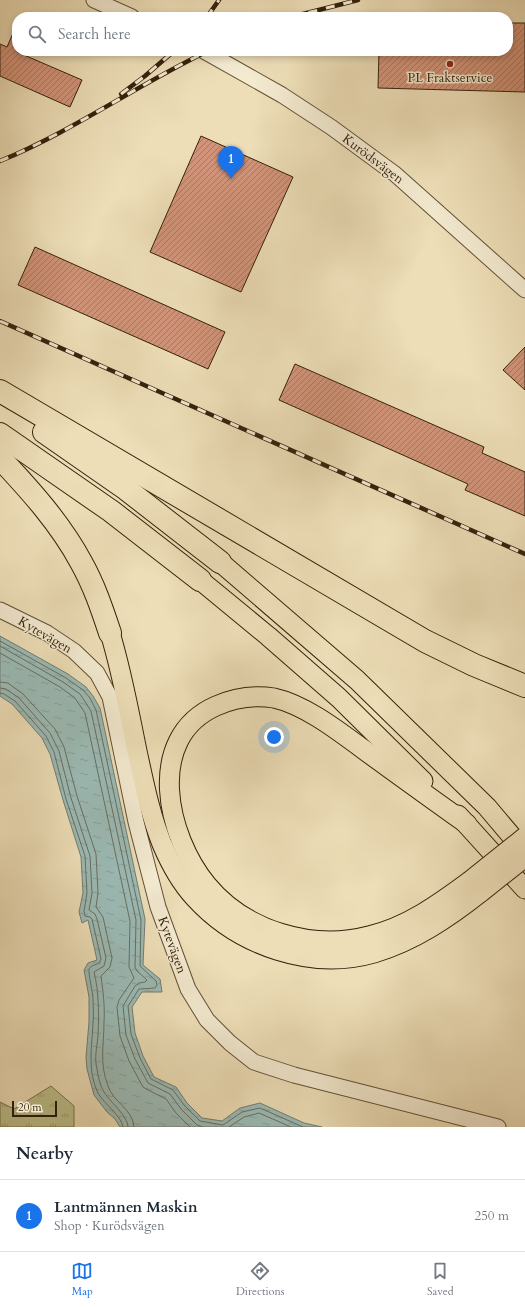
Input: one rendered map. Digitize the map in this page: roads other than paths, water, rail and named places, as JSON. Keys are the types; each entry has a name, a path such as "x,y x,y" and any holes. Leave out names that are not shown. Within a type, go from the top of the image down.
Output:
{"highway":[{"path":"0,391 425,642 474,665 525,686"},
{"path":"0,402 126,489 220,562"},
{"path":"0,434 110,511 200,580"},
{"path":"0,458 46,510 66,536 91,581 110,633"}],"main road":[{"path":"220,562 357,680 487,807 525,852"},
{"path":"200,580 268,636 339,698 467,824 525,889"},
{"path":"110,633 122,679 148,802 163,845 172,864 195,898 226,926 263,945 284,952 328,958 350,957 373,953 396,945 439,923 525,837"},
{"path":"467,824 328,724 299,708 275,698 252,697 230,700 210,709 192,722 180,738 173,756 169,775 169,794 177,831 196,870 208,886 225,903 261,926 284,935 307,940 349,940 370,936 416,918 453,894 475,887 525,857"}],"street":[{"path":"94,0 121,12"},
{"name":"Kurödsvägen","path":"213,56 294,103 331,127 395,174 525,290"},
{"name":"Kytevägen","path":"0,610 47,633 74,651 97,673 110,697 136,822 158,907 188,989 207,1020 230,1043 254,1062 294,1075 498,1127"}],"water":[{"path":"0,636 68,674 86,687 100,708 145,919 143,965 160,979 162,992 142,992 132,1007 135,1033 143,1056 154,1077 176,1087 187,1103 202,1118 222,1121 240,1108 260,1103 304,1123 322,1127 120,1127 94,1095 87,1069 86,1057 89,1022 89,997 84,970 88,963 97,960 88,920 82,923 79,912 83,893 81,857 50,754 42,738 12,704 0,696"}],"railway":[{"path":"211,12 219,0"},
{"path":"311,12 358,0"},
{"path":"121,94 168,56"},
{"path":"0,161 53,136 198,56"},
{"path":"0,321 525,554"}],"place":[{"name":"PL Fraktservice","path":"450,64"},
{"name":"Lantmännen Maskin","path":"231,179"}]}
